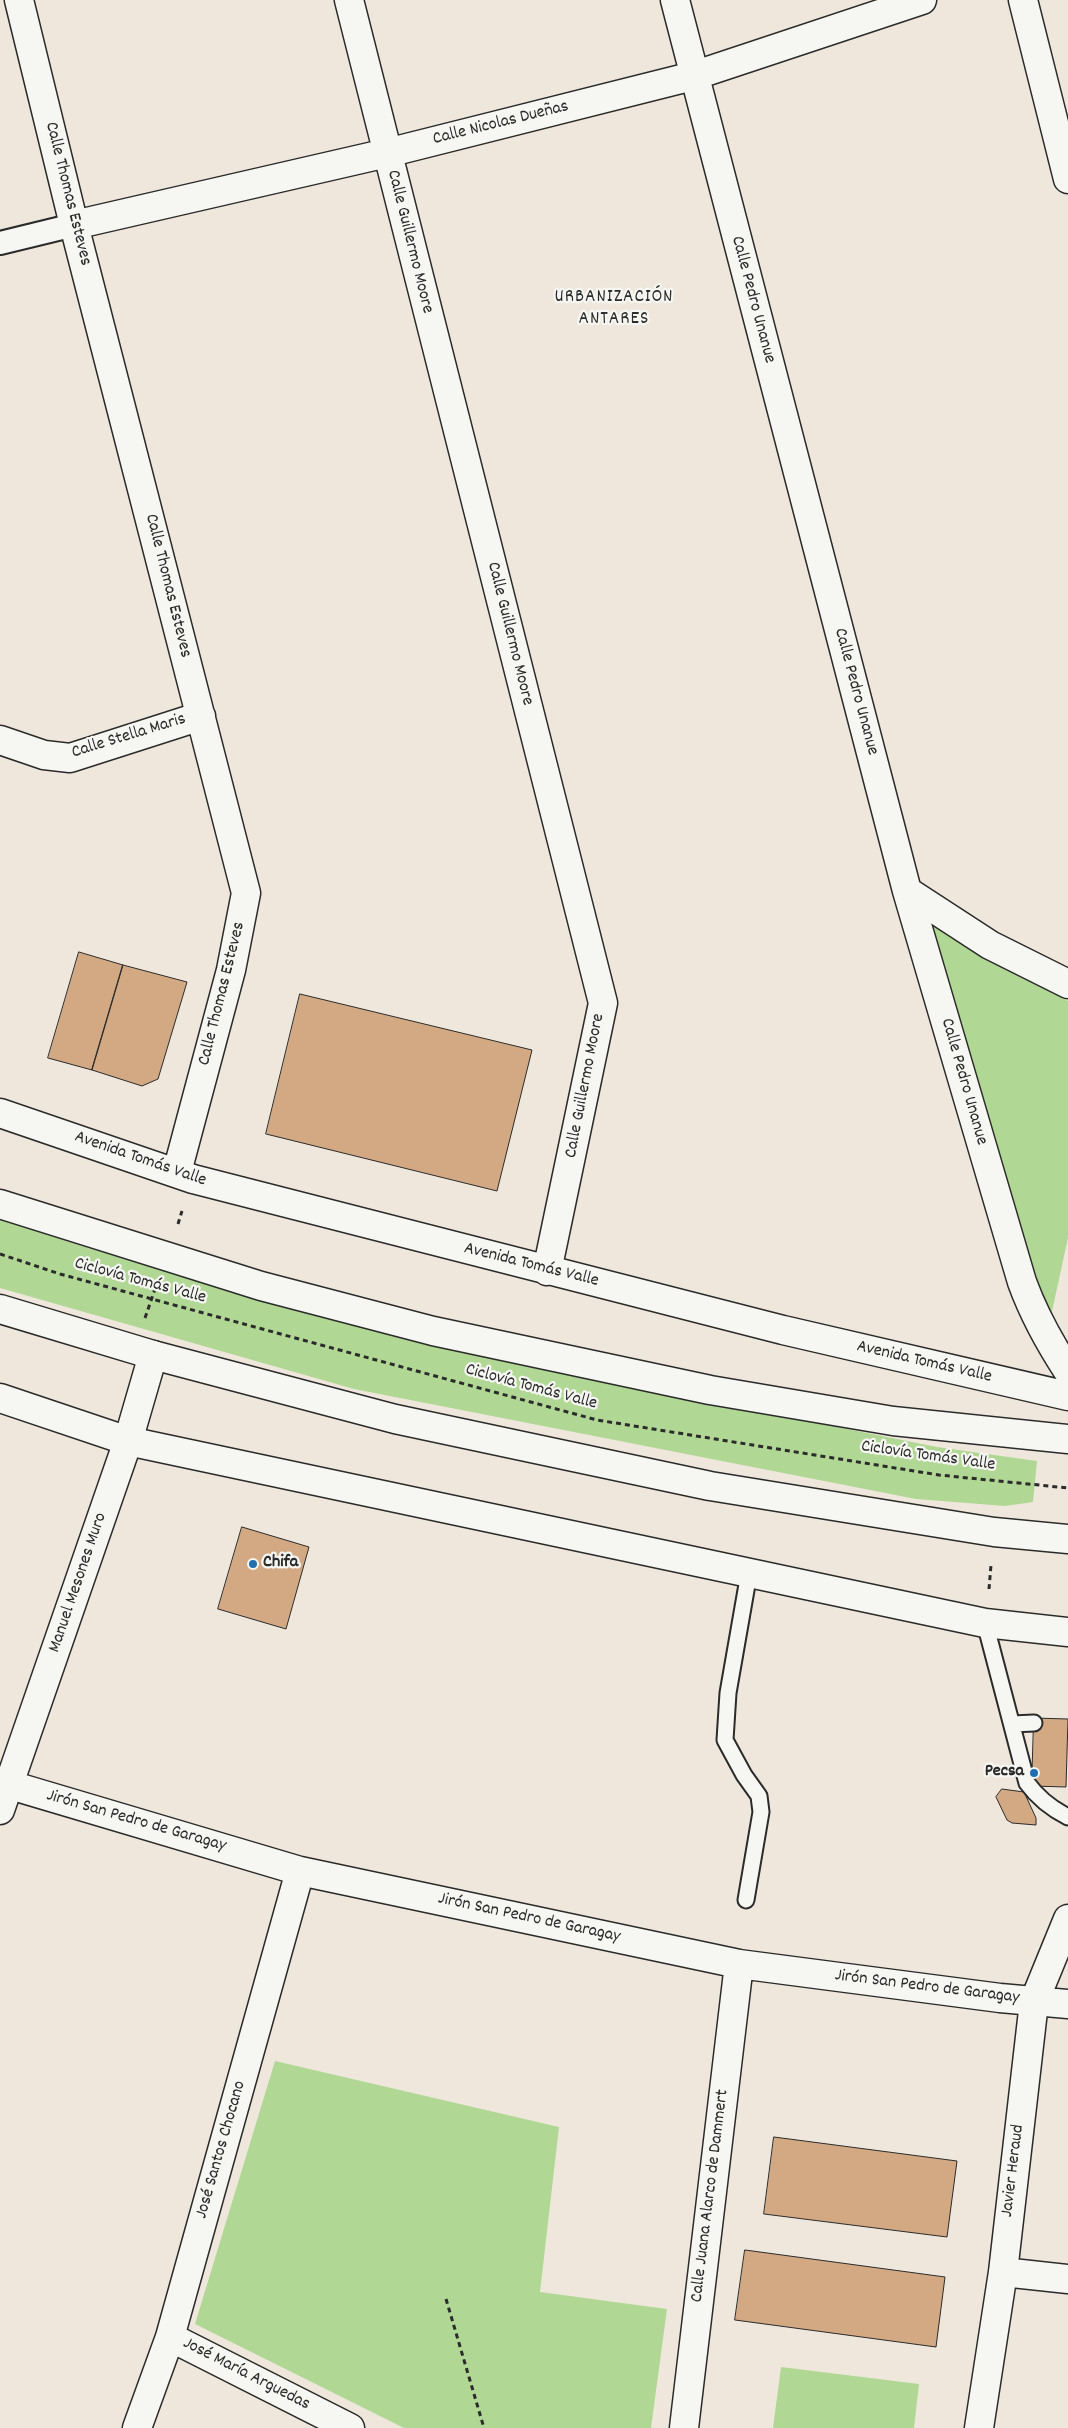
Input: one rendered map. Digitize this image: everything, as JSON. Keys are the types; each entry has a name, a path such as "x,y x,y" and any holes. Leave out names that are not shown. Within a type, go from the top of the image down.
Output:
{"street":[{"name":"Calle Thomas Esteves","path":"19,0 74,225 246,893 231,970 177,1172"},
{"name":"Calle Guillermo Moore","path":"349,0 603,1003 547,1271"},
{"name":"Calle Pedro Unanue","path":"675,0 693,76 907,891 1022,1282 1046,1338 1068,1371"},
{"name":"Calle Nicolas Dueñas","path":"74,225 387,153 693,76 922,0"},
{"path":"1023,0 1068,179"},
{"path":"0,243 74,225"},
{"name":"Calle Stella Maris","path":"0,740 44,755 70,758 201,716"},
{"path":"907,891 990,945 1068,984"},
{"name":"Avenida Tomás Valle","path":"0,1113 193,1179 783,1330 1068,1396"},
{"path":"0,1204 261,1286 433,1331 710,1390 893,1421 1068,1439"},
{"path":"0,1309 153,1355 395,1419 690,1482 994,1532 1068,1539"},
{"name":"Manuel Mesones Muro","path":"0,1810 5,1784 128,1441 153,1355"},
{"path":"0,1398 128,1441 985,1623 1068,1632"},
{"name":"Jirón San Pedro de Garagay","path":"5,1784 300,1871 738,1964 1034,2002 1068,2004"},
{"name":"José Santos Chocano","path":"137,2428 170,2336 300,1871"},
{"name":"Javier Heraud","path":"979,2428 1003,2272 1034,2002 1068,1919"},
{"name":"Calle Juana Alarco de Dammert","path":"684,2428 738,1964"},
{"path":"1003,2272 1068,2279"},
{"name":"José María Arguedas","path":"170,2336 350,2428"}],"lane":[{"path":"746,1900 761,1812 759,1796 744,1775 725,1740 728,1693 749,1573"},
{"path":"985,1623 1027,1783 1034,1794 1057,1811 1068,1816"},
{"path":"1012,1724 1034,1723"}],"path":[{"name":"Ciclovía Tomás Valle","path":"0,1254 60,1274 597,1420 939,1475 1068,1488"},
{"path":"985,1623 994,1532"},
{"path":"446,2299 484,2428"}],"green space":[{"path":"923,918 1068,1001 1068,1238 1049,1325"},
{"path":"0,1219 88,1248 457,1351 937,1447 1037,1461 1033,1502 1005,1506 916,1499 354,1389 0,1288"},
{"path":"275,2061 559,2127 540,2292 667,2309 651,2428 404,2428 195,2324"},
{"path":"781,2367 919,2384 914,2428 773,2428"}],"building":[{"path":"79,952 123,965 92,1070 48,1058"},
{"path":"123,965 187,982 158,1079 142,1086 92,1070"},
{"path":"300,994 532,1050 497,1191 266,1134"},
{"path":"242,1527 309,1547 286,1629 218,1609"},
{"path":"1034,1718 1068,1719 1066,1787 1032,1786"},
{"path":"1002,1789 1024,1792 1036,1818 1036,1825 1012,1823 1007,1820 996,1797"},
{"path":"774,2137 957,2161 947,2237 764,2214"},
{"path":"745,2250 945,2277 936,2347 735,2320"}],"place":[{"name":"Chifa","path":"253,1564"},
{"name":"Pecsa","path":"1034,1773"}],"district":[{"name":"URBANIZACIÓN ANTARES","path":"614,309"}]}
